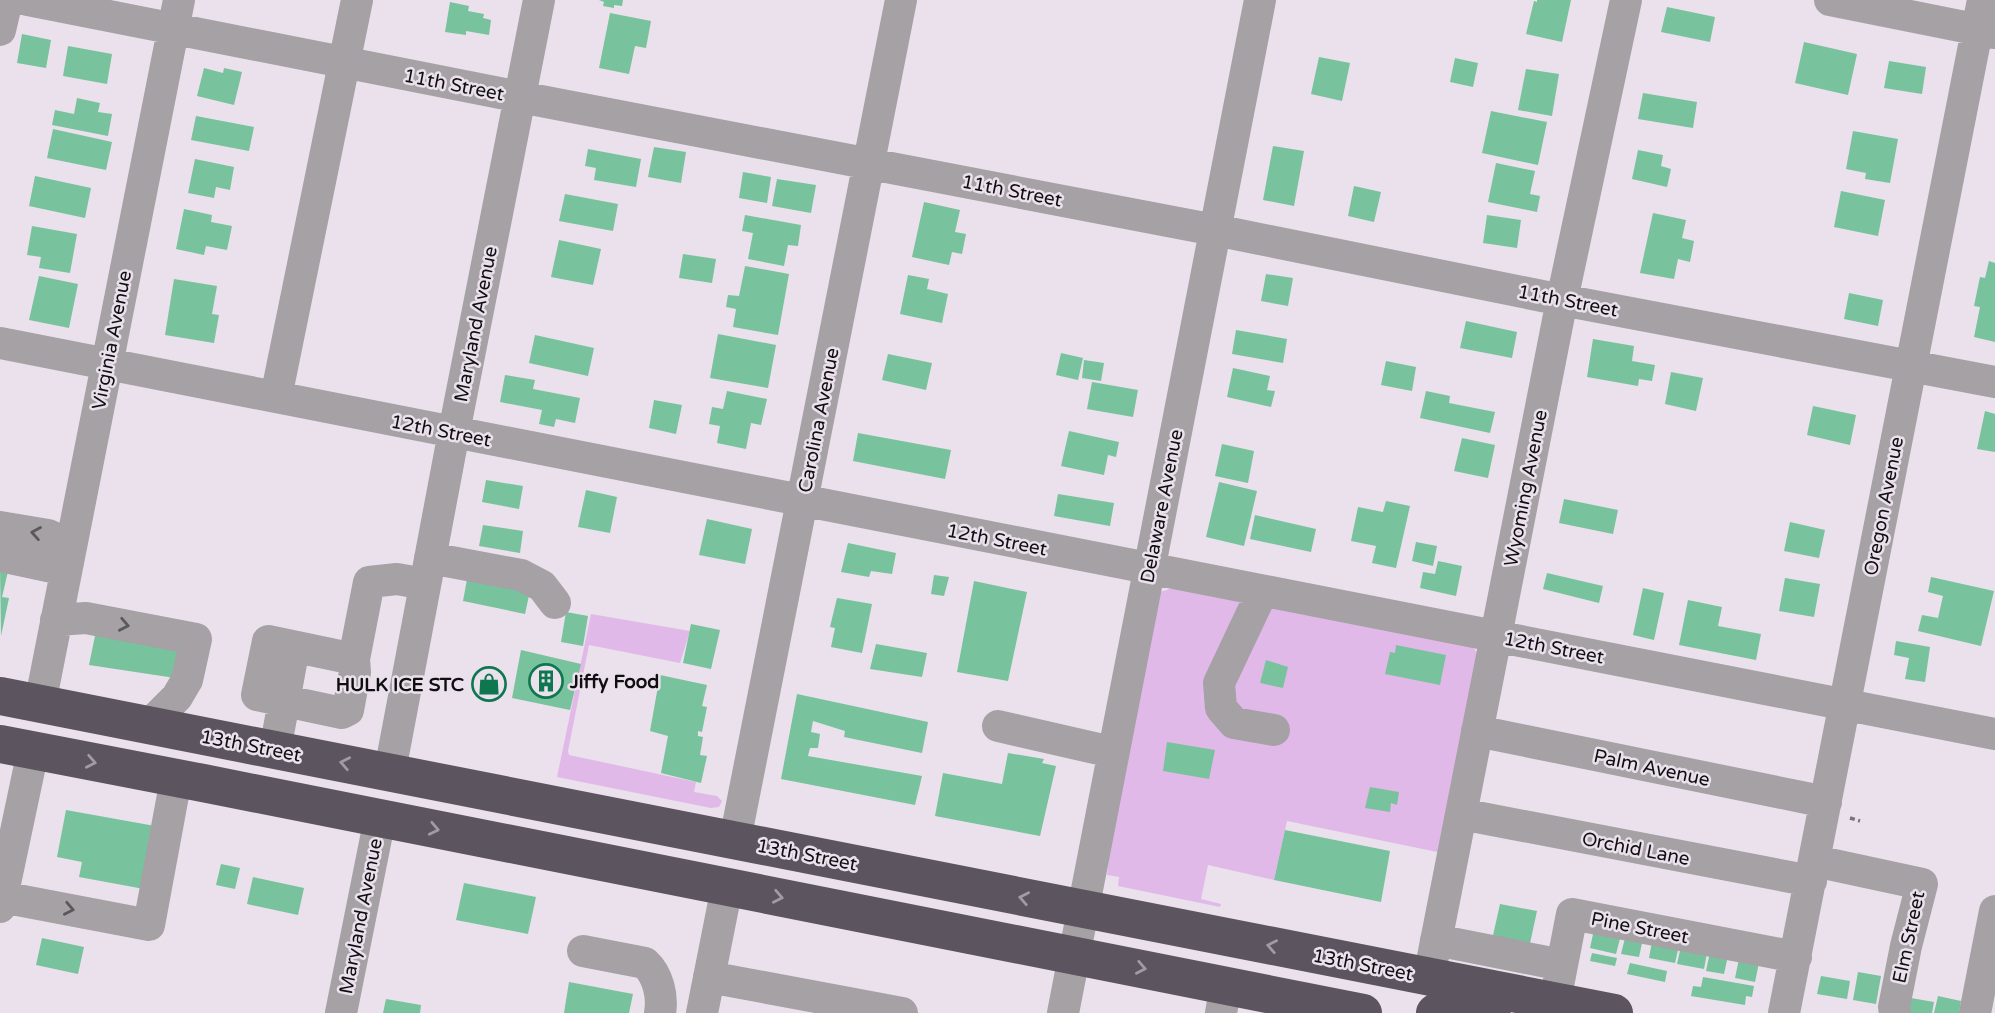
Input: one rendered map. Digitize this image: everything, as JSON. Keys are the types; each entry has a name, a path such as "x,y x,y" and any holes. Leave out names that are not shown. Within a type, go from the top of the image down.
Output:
{"highway":[{"name":"13th Street","path":"0,696 42,692 149,725 1083,909 1432,995 1550,993 1614,1013"},
{"path":"0,719 10,721 23,718 42,692"},
{"path":"16,748 63,731 78,730 181,751 235,742"},
{"path":"16,748 1074,954 1223,999 1363,1013"},
{"path":"190,781 243,768 359,792 375,786 390,771"},
{"path":"380,818 402,803 417,797 528,820 573,810"},
{"path":"518,846 582,835 706,859 719,856 736,840"},
{"path":"727,887 747,873 763,867 867,886 899,873"},
{"path":"1223,999 1281,974 1395,995 1412,992 1432,995 1452,1002 1511,1013"}],"street":[{"path":"0,30 7,0"},
{"name":"11th Street","path":"28,0 176,14 345,63 870,162 1562,300 1995,382"},
{"path":"276,397 357,0"},
{"name":"Maryland Avenue","path":"390,771 539,0"},
{"name":"Carolina Avenue","path":"736,840 901,0"},
{"name":"Delaware Avenue","path":"1068,1012 1074,954 1112,752 1260,0"},
{"name":"Wyoming Avenue","path":"1432,995 1436,940 1562,300 1626,0"},
{"path":"1830,0 1985,21"},
{"name":"Virginia Avenue","path":"42,692 176,14"},
{"name":"Oregon Avenue","path":"1784,1013 1911,365 1985,21"},
{"name":"12th Street","path":"0,343 1995,734"},
{"path":"0,527 48,535 69,558"},
{"path":"0,556 69,558"},
{"path":"404,694 353,676 304,649 268,641 257,695 342,713 348,710 353,676 369,582 397,579 427,571 521,575 542,586 555,603"},
{"path":"1262,592 1219,683 1222,708 1234,723 1274,730"},
{"path":"56,620 86,618 195,639 187,680 177,697 149,725"},
{"path":"285,752 304,649"},
{"path":"998,726 1112,752"},
{"name":"Palm Avenue","path":"1477,731 1826,803"},
{"path":"16,748 1,902 149,925 190,781"},
{"name":"Orchid Lane","path":"1461,814 1813,872"},
{"name":"Maryland Avenue","path":"341,1013 380,818"},
{"name":"Elm Street","path":"1813,872 1922,884 1906,946 1895,1013"},
{"path":"702,1013 727,887"},
{"path":"1975,1013 1995,911"},
{"name":"Pine Street","path":"1550,993 1572,914 1796,957"},
{"path":"1436,940 1550,993"},
{"path":"583,951 645,963 656,979 662,1001 660,1013"},
{"path":"709,978 902,1013"}],"shaded area":[{"path":"1179,586 1471,644 1480,657 1442,853 1287,821 1274,880 1208,865 1201,899 1221,904 1220,907 1118,886 1119,877 1107,875 1112,826 1157,593"},
{"path":"591,614 690,631 680,663 589,645 569,755 696,782 694,792 717,796 722,801 719,807 711,808 557,777"}],"building":[{"path":"599,0 623,0 622,6 614,5 614,8 603,6 604,2"},
{"path":"1571,0 1562,42 1526,34 1534,1"},
{"path":"450,2 469,6 468,11 484,14 483,18 491,20 489,35 466,31 466,35 445,32"},
{"path":"1667,7 1715,17 1710,42 1661,32"},
{"path":"610,13 651,21 646,48 635,46 629,74 599,68"},
{"path":"22,34 51,40 46,68 17,63"},
{"path":"1804,42 1857,54 1848,95 1795,83"},
{"path":"68,46 112,54 107,84 63,76"},
{"path":"1319,57 1350,63 1342,101 1311,94"},
{"path":"1455,58 1478,63 1473,87 1450,82"},
{"path":"1889,61 1926,67 1922,94 1884,88"},
{"path":"204,68 223,73 224,68 242,72 234,105 197,96"},
{"path":"1526,69 1559,74 1552,116 1518,110"},
{"path":"1643,93 1697,102 1693,128 1638,119"},
{"path":"77,98 100,103 98,112 112,114 108,136 52,125 55,110 74,114"},
{"path":"1491,111 1547,122 1538,165 1482,153"},
{"path":"196,116 254,127 249,151 191,140"},
{"path":"53,129 112,142 106,170 47,158"},
{"path":"1853,131 1898,139 1890,183 1865,179 1866,173 1846,169"},
{"path":"1273,146 1304,151 1294,206 1263,200"},
{"path":"654,147 686,152 681,183 648,177"},
{"path":"588,149 641,159 636,187 594,180 596,168 585,166"},
{"path":"1638,150 1663,155 1661,166 1671,169 1667,187 1632,179"},
{"path":"195,159 234,167 230,190 216,187 214,198 188,193"},
{"path":"1496,163 1535,171 1530,194 1540,196 1537,212 1488,202"},
{"path":"743,172 771,177 767,203 739,198"},
{"path":"35,176 91,188 85,218 29,206"},
{"path":"777,179 816,185 811,213 772,206"},
{"path":"1354,186 1381,192 1374,222 1348,216"},
{"path":"1841,191 1885,200 1878,236 1834,227"},
{"path":"565,194 618,204 613,231 559,221"},
{"path":"924,202 960,210 955,232 966,234 962,254 952,252 949,265 912,257"},
{"path":"184,209 212,215 211,222 232,226 227,250 206,246 204,255 176,249"},
{"path":"1653,213 1686,220 1682,238 1694,241 1690,262 1678,259 1674,279 1640,273"},
{"path":"745,215 801,225 798,246 788,245 784,266 748,259 753,233 742,231"},
{"path":"1487,215 1521,220 1517,248 1483,243"},
{"path":"32,226 77,234 70,273 39,268 41,257 27,255"},
{"path":"559,240 601,249 593,285 551,277"},
{"path":"683,254 716,259 712,283 679,278"},
{"path":"1989,261 1995,263 1995,342 1974,337 1980,307 1974,306 1980,277 1985,278"},
{"path":"745,266 789,274 778,335 733,327 736,309 726,307 728,295 739,296"},
{"path":"1266,274 1293,278 1288,306 1261,301"},
{"path":"908,275 929,279 927,289 948,294 942,323 900,314"},
{"path":"39,276 78,284 69,328 29,320"},
{"path":"174,279 217,286 212,314 219,315 214,343 165,335"},
{"path":"1849,293 1883,300 1878,326 1844,319"},
{"path":"1466,321 1517,332 1512,358 1460,348"},
{"path":"1236,330 1287,339 1283,363 1232,354"},
{"path":"718,334 776,345 768,388 710,378"},
{"path":"535,335 594,348 588,376 529,363"},
{"path":"1593,339 1634,346 1632,361 1655,365 1652,381 1639,379 1638,386 1587,377"},
{"path":"1061,353 1083,358 1078,380 1056,375"},
{"path":"888,354 932,363 926,390 882,380"},
{"path":"1084,360 1104,363 1101,381 1082,378"},
{"path":"1386,361 1416,367 1412,391 1381,385"},
{"path":"1233,368 1270,376 1267,390 1275,391 1271,407 1227,397"},
{"path":"1671,372 1703,378 1696,411 1665,404"},
{"path":"505,375 535,380 533,389 580,398 575,423 556,419 554,427 539,424 542,410 500,402"},
{"path":"1092,382 1138,390 1133,417 1087,409"},
{"path":"727,391 767,399 761,425 751,423 746,449 717,443 720,426 709,424 712,407 723,409"},
{"path":"1426,391 1450,396 1449,403 1495,412 1490,433 1420,418"},
{"path":"654,400 682,405 676,434 649,428"},
{"path":"1813,406 1856,415 1850,445 1807,435"},
{"path":"1985,411 1995,414 1995,452 1977,449"},
{"path":"1069,431 1119,442 1116,457 1108,455 1104,475 1061,466"},
{"path":"858,433 951,450 945,479 853,461"},
{"path":"1462,438 1495,445 1488,478 1454,471"},
{"path":"1222,444 1254,451 1248,483 1215,476"},
{"path":"486,480 523,486 519,509 482,502"},
{"path":"1219,482 1257,491 1244,546 1206,537"},
{"path":"586,490 617,497 610,533 578,527"},
{"path":"1058,494 1114,503 1110,526 1054,516"},
{"path":"1564,499 1618,510 1613,534 1559,523"},
{"path":"1386,501 1410,506 1396,568 1372,563 1376,546 1351,541 1358,507 1383,512"},
{"path":"1255,515 1316,529 1311,552 1250,539"},
{"path":"707,519 752,529 745,564 699,555"},
{"path":"1790,522 1825,530 1819,558 1784,551"},
{"path":"483,525 523,531 520,553 479,546"},
{"path":"1416,542 1437,546 1433,566 1412,561"},
{"path":"848,543 896,553 892,574 871,571 869,577 841,572"},
{"path":"1438,561 1462,566 1456,596 1420,588 1423,572 1435,574"},
{"path":"0,565 9,567 2,597 9,598 1,636"},
{"path":"1547,573 1603,586 1599,603 1543,589"},
{"path":"468,574 531,586 525,614 463,601"},
{"path":"934,575 949,577 944,596 931,594"},
{"path":"1931,577 1994,591 1981,646 1918,631 1922,615 1938,618 1943,596 1928,592"},
{"path":"1785,578 1820,584 1814,617 1779,611"},
{"path":"974,581 1027,592 1008,681 957,672"},
{"path":"1643,588 1664,593 1654,640 1633,635"},
{"path":"837,598 872,604 862,653 831,647 835,628 830,627"},
{"path":"1688,600 1722,607 1718,626 1761,634 1756,660 1679,645"},
{"path":"566,612 588,616 583,646 561,642"},
{"path":"691,624 720,630 711,669 683,663"},
{"path":"96,631 181,647 175,678 89,665"},
{"path":"1896,641 1930,647 1925,682 1905,679 1909,658 1894,655"},
{"path":"876,644 927,653 922,677 870,669"},
{"path":"1396,645 1446,655 1440,685 1385,674 1390,652 1395,653"},
{"name":"Jiffy Food","path":"521,650 581,664 570,710 512,698"},
{"path":"1266,660 1288,667 1283,688 1260,683"},
{"path":"660,675 707,685 702,706 707,707 702,732 698,731 698,736 703,737 700,755 707,756 701,783 661,773 668,736 650,731"},
{"path":"797,694 928,722 922,753 844,737 845,731 813,721 811,732 820,734 818,748 810,748 808,756 922,776 915,805 781,779"},
{"path":"1167,742 1215,750 1209,779 1163,771"},
{"path":"1008,753 1044,759 1042,763 1056,766 1040,836 935,816 943,773 1002,784"},
{"path":"1370,787 1399,792 1397,805 1391,803 1390,812 1365,808"},
{"path":"66,810 155,826 144,889 79,877 82,862 57,857"},
{"path":"1285,830 1390,851 1381,902 1274,880"},
{"path":"221,864 240,868 235,889 216,885"},
{"path":"253,877 304,888 298,915 247,904"},
{"path":"464,883 536,897 528,934 456,920"},
{"path":"1500,904 1537,911 1529,948 1492,940"},
{"path":"1595,925 1622,931 1616,954 1590,948"},
{"path":"1627,930 1644,934 1639,957 1621,954"},
{"path":"1653,936 1680,941 1675,963 1649,958"},
{"path":"42,938 84,947 78,974 36,965"},
{"path":"1682,942 1708,948 1704,969 1677,964"},
{"path":"1711,947 1729,951 1724,974 1706,971"},
{"path":"1592,953 1617,958 1615,966 1590,961"},
{"path":"1740,954 1760,958 1755,982 1735,978"},
{"path":"1630,963 1667,971 1665,982 1627,974"},
{"path":"1858,972 1881,976 1876,1004 1853,1000"},
{"path":"1821,976 1850,981 1847,999 1817,994"},
{"path":"1703,977 1754,986 1752,997 1746,996 1745,1005 1691,996 1693,986 1701,987"},
{"path":"569,982 633,994 629,1013 564,1013"},
{"path":"1938,996 1961,1001 1959,1013 1934,1013"},
{"path":"1911,998 1934,1002 1932,1013 1908,1013"},
{"path":"386,999 421,1005 420,1013 383,1013"}],"place":[{"name":"Jiffy Food","path":"546,681"},
{"name":"HULK ICE STC","path":"489,684"}]}
